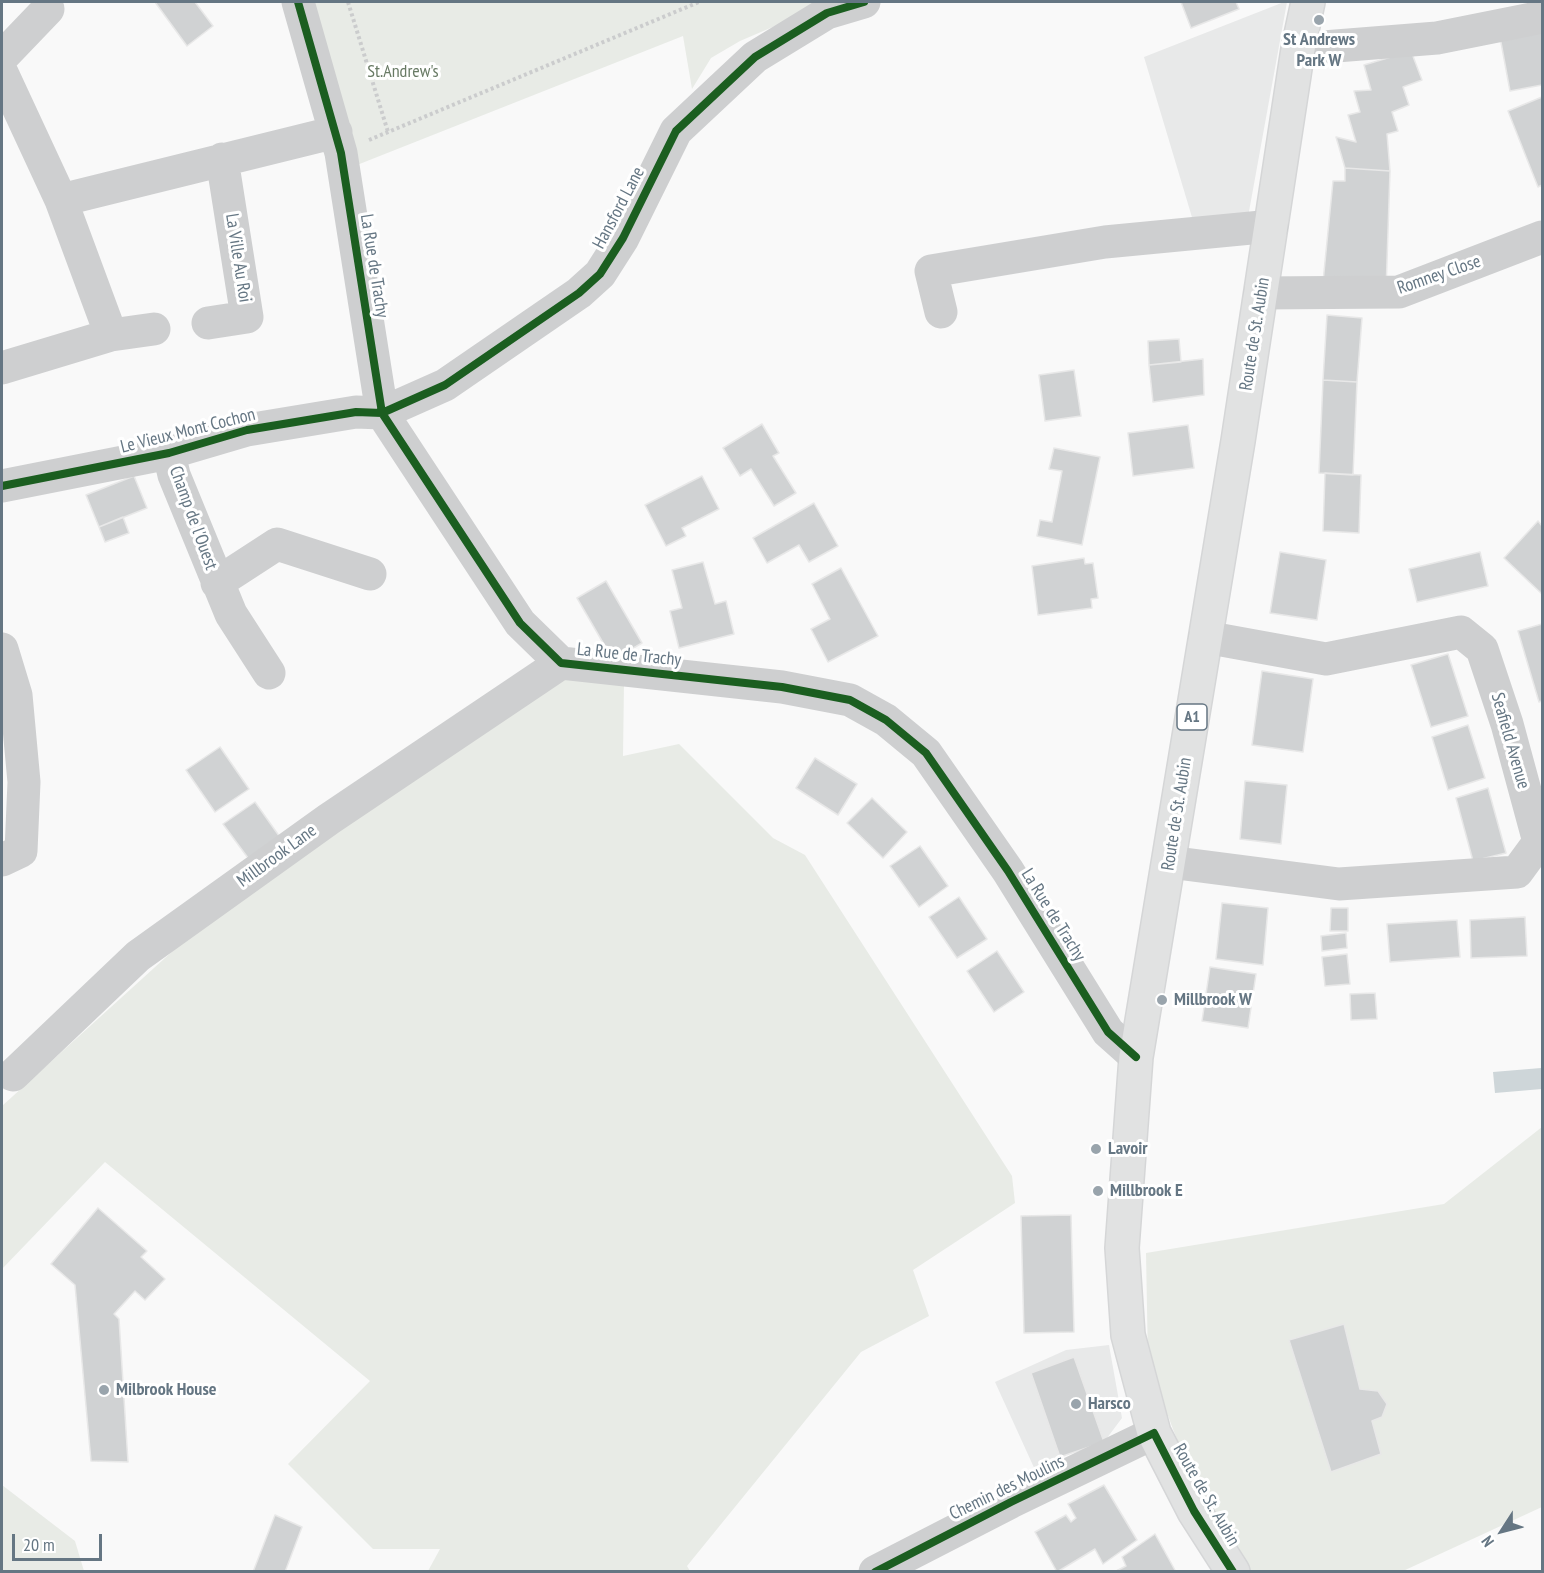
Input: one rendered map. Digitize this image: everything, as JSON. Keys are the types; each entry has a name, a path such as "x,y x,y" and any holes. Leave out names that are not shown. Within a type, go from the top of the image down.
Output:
{"main road":[{"name":"Route de St. Aubin","path":"1233,1572 1194,1511 1154,1433 1128,1335 1122,1248 1136,1057 1244,406 1298,49 1308,2"}],"street":[{"name":"La Rue de Trachy","path":"298,2 339,142 382,413 520,623 561,663 761,685 850,700 886,720 926,753 1008,871 1108,1032 1136,1057"},
{"name":"Hansford Lane","path":"382,413 445,385 579,293 600,274 623,238 676,131 755,57 827,14 864,2"},
{"path":"2,57 48,9"},
{"path":"1298,49 1437,38 1542,17"},
{"path":"2,73 61,200 111,335"},
{"path":"61,200 222,159 339,142"},
{"name":"La Ville Au Roi","path":"208,323 247,317 222,159"},
{"path":"941,312 931,271 1105,242 1272,226"},
{"name":"Romney Close","path":"1260,293 1399,292 1542,237"},
{"path":"2,368 111,335 154,329"},
{"name":"Le Vieux Mont Cochon","path":"2,486 170,453 247,430 356,412 382,413"},
{"name":"Champ de l'Ouest","path":"170,453 174,475 217,584 231,614 268,673"},
{"name":"Champ de l'Ouest","path":"217,584 277,544 370,574"},
{"name":"Seafield Avenue","path":"1169,862 1339,884 1517,872 1539,842 1507,724 1482,649 1461,632 1326,659 1205,637"},
{"path":"2,649 16,695 24,782 21,851 2,860"},
{"name":"Millbrook Lane","path":"13,1075 138,957 329,819 561,663"},
{"name":"Chemin des Moulins","path":"875,1572 1011,1502 1154,1433"}],"path":[{"path":"348,2 388,132"},
{"path":"339,142 388,132 699,2"}],"shaded area":[{"path":"1287,2 1248,217 1194,224 1144,57"},
{"path":"1541,1068 1542,1089 1495,1093 1493,1072"},
{"path":"1109,1345 1122,1418 1104,1442 1060,1457 1036,1472 995,1382 1066,1350"}],"green space":[{"name":"St.Andrew's","path":"305,2 831,2 740,41 711,58 692,89 683,36 357,165"},
{"path":"560,676 624,683 623,756 679,744 773,838 805,855 1012,1176 1015,1203 913,1270 929,1316 861,1352 687,1566 690,1571 428,1571 440,1549 373,1549 288,1464 370,1381 105,1162 2,1269 2,1106 241,889"},
{"path":"1542,1127 1542,1507 1403,1571 1250,1571 1187,1466 1148,1363 1146,1253 1444,1204"},
{"path":"2,1485 75,1541 84,1571 2,1571"}],"building":[{"path":"155,2 195,2 213,26 187,46"},
{"path":"1181,2 1236,2 1239,9 1191,28"},
{"path":"1542,29 1542,85 1510,91 1500,37"},
{"path":"1411,51 1422,80 1403,87 1409,105 1392,112 1398,131 1387,134 1390,171 1345,168 1336,137 1356,142 1348,115 1360,112 1354,91 1371,90 1364,65"},
{"path":"1542,97 1542,185 1538,187 1508,111"},
{"path":"1345,168 1390,171 1386,291 1322,292 1333,181 1345,181"},
{"path":"1327,315 1362,318 1357,382 1323,380"},
{"path":"1179,339 1181,362 1149,365 1148,341"},
{"path":"1203,359 1204,395 1153,402 1149,365"},
{"path":"1074,370 1081,416 1045,421 1039,375"},
{"path":"1323,380 1357,382 1353,475 1319,473"},
{"path":"762,424 779,453 773,456 796,493 774,506 751,469 740,476 723,448"},
{"path":"1188,425 1194,468 1133,476 1128,433"},
{"path":"1054,448 1100,457 1082,545 1037,536 1040,520 1052,522 1062,471 1049,469"},
{"path":"1325,473 1361,475 1359,533 1323,531"},
{"path":"134,476 147,508 99,527 86,495"},
{"path":"702,476 719,509 682,528 686,536 666,546 645,505"},
{"path":"814,503 838,546 809,562 799,545 767,563 753,538"},
{"path":"123,517 129,533 105,542 99,527"},
{"path":"1538,521 1542,526 1542,594 1504,558"},
{"path":"1280,552 1326,560 1317,620 1270,613"},
{"path":"1480,552 1488,586 1417,602 1409,569"},
{"path":"1084,558 1085,564 1093,563 1098,598 1091,599 1092,608 1038,615 1032,566"},
{"path":"703,562 715,604 726,601 734,634 679,648 670,611 682,608 672,570"},
{"path":"841,568 878,636 828,662 811,629 830,619 812,584"},
{"path":"606,581 642,643 613,660 577,598"},
{"path":"1542,624 1542,701 1539,702 1518,631"},
{"path":"1448,654 1468,716 1431,727 1411,665"},
{"path":"1262,671 1313,679 1303,752 1252,745"},
{"path":"1468,725 1485,778 1448,790 1432,737"},
{"path":"220,747 249,789 215,812 186,770"},
{"path":"815,758 857,784 838,815 796,788"},
{"path":"1245,781 1287,785 1281,844 1240,839"},
{"path":"1488,788 1506,853 1473,861 1456,798"},
{"path":"872,798 907,832 883,858 847,823"},
{"path":"255,802 282,840 251,862 223,824"},
{"path":"920,846 948,886 919,907 890,866"},
{"path":"959,897 987,939 957,958 929,917"},
{"path":"1222,903 1268,908 1263,965 1216,959"},
{"path":"1331,908 1348,908 1348,931 1330,931"},
{"path":"1525,917 1527,956 1471,958 1470,920"},
{"path":"1457,920 1460,957 1390,962 1387,924"},
{"path":"1346,933 1347,948 1322,951 1321,936"},
{"path":"997,951 1024,992 994,1012 967,971"},
{"path":"1347,954 1350,984 1325,986 1322,957"},
{"path":"1210,967 1256,974 1248,1028 1202,1021"},
{"path":"1375,993 1377,1019 1351,1020 1350,994"},
{"name":"Milbrook House","path":"98,1208 147,1251 141,1257 165,1279 145,1300 135,1291 114,1314 119,1319 128,1462 91,1461 75,1285 51,1264"},
{"path":"1071,1215 1074,1332 1024,1333 1021,1216"},
{"path":"1344,1324 1360,1389 1378,1391 1387,1404 1382,1417 1372,1421 1381,1454 1331,1472 1289,1340"},
{"path":"1074,1357 1104,1442 1060,1457 1031,1373"},
{"path":"1104,1485 1137,1540 1103,1564 1095,1549 1057,1572 1035,1532 1066,1515 1071,1522 1076,1518 1068,1504"},
{"path":"275,1515 302,1527 285,1572 253,1572"},
{"path":"1155,1534 1176,1572 1114,1572 1126,1566 1122,1557"}],"cycle path":[{"path":"298,2 341,153 382,413 520,623 561,663 782,687 850,700 886,720 926,753 1008,871 1108,1032 1136,1057"},
{"path":"2,486 169,453 247,430 356,412 382,413 445,385 579,293 600,274 623,238 676,131 755,57 827,13 864,2"},
{"path":"875,1572 1011,1502 1154,1433 1194,1511 1233,1572"}],"place":[{"name":"St Andrews Park W","path":"1319,20"},
{"name":"Millbrook W","path":"1162,1000"},
{"name":"Lavoir","path":"1096,1149"},
{"name":"Millbrook E","path":"1098,1191"},
{"name":"Milbrook House","path":"104,1390"},
{"name":"Harsco","path":"1076,1404"}]}
